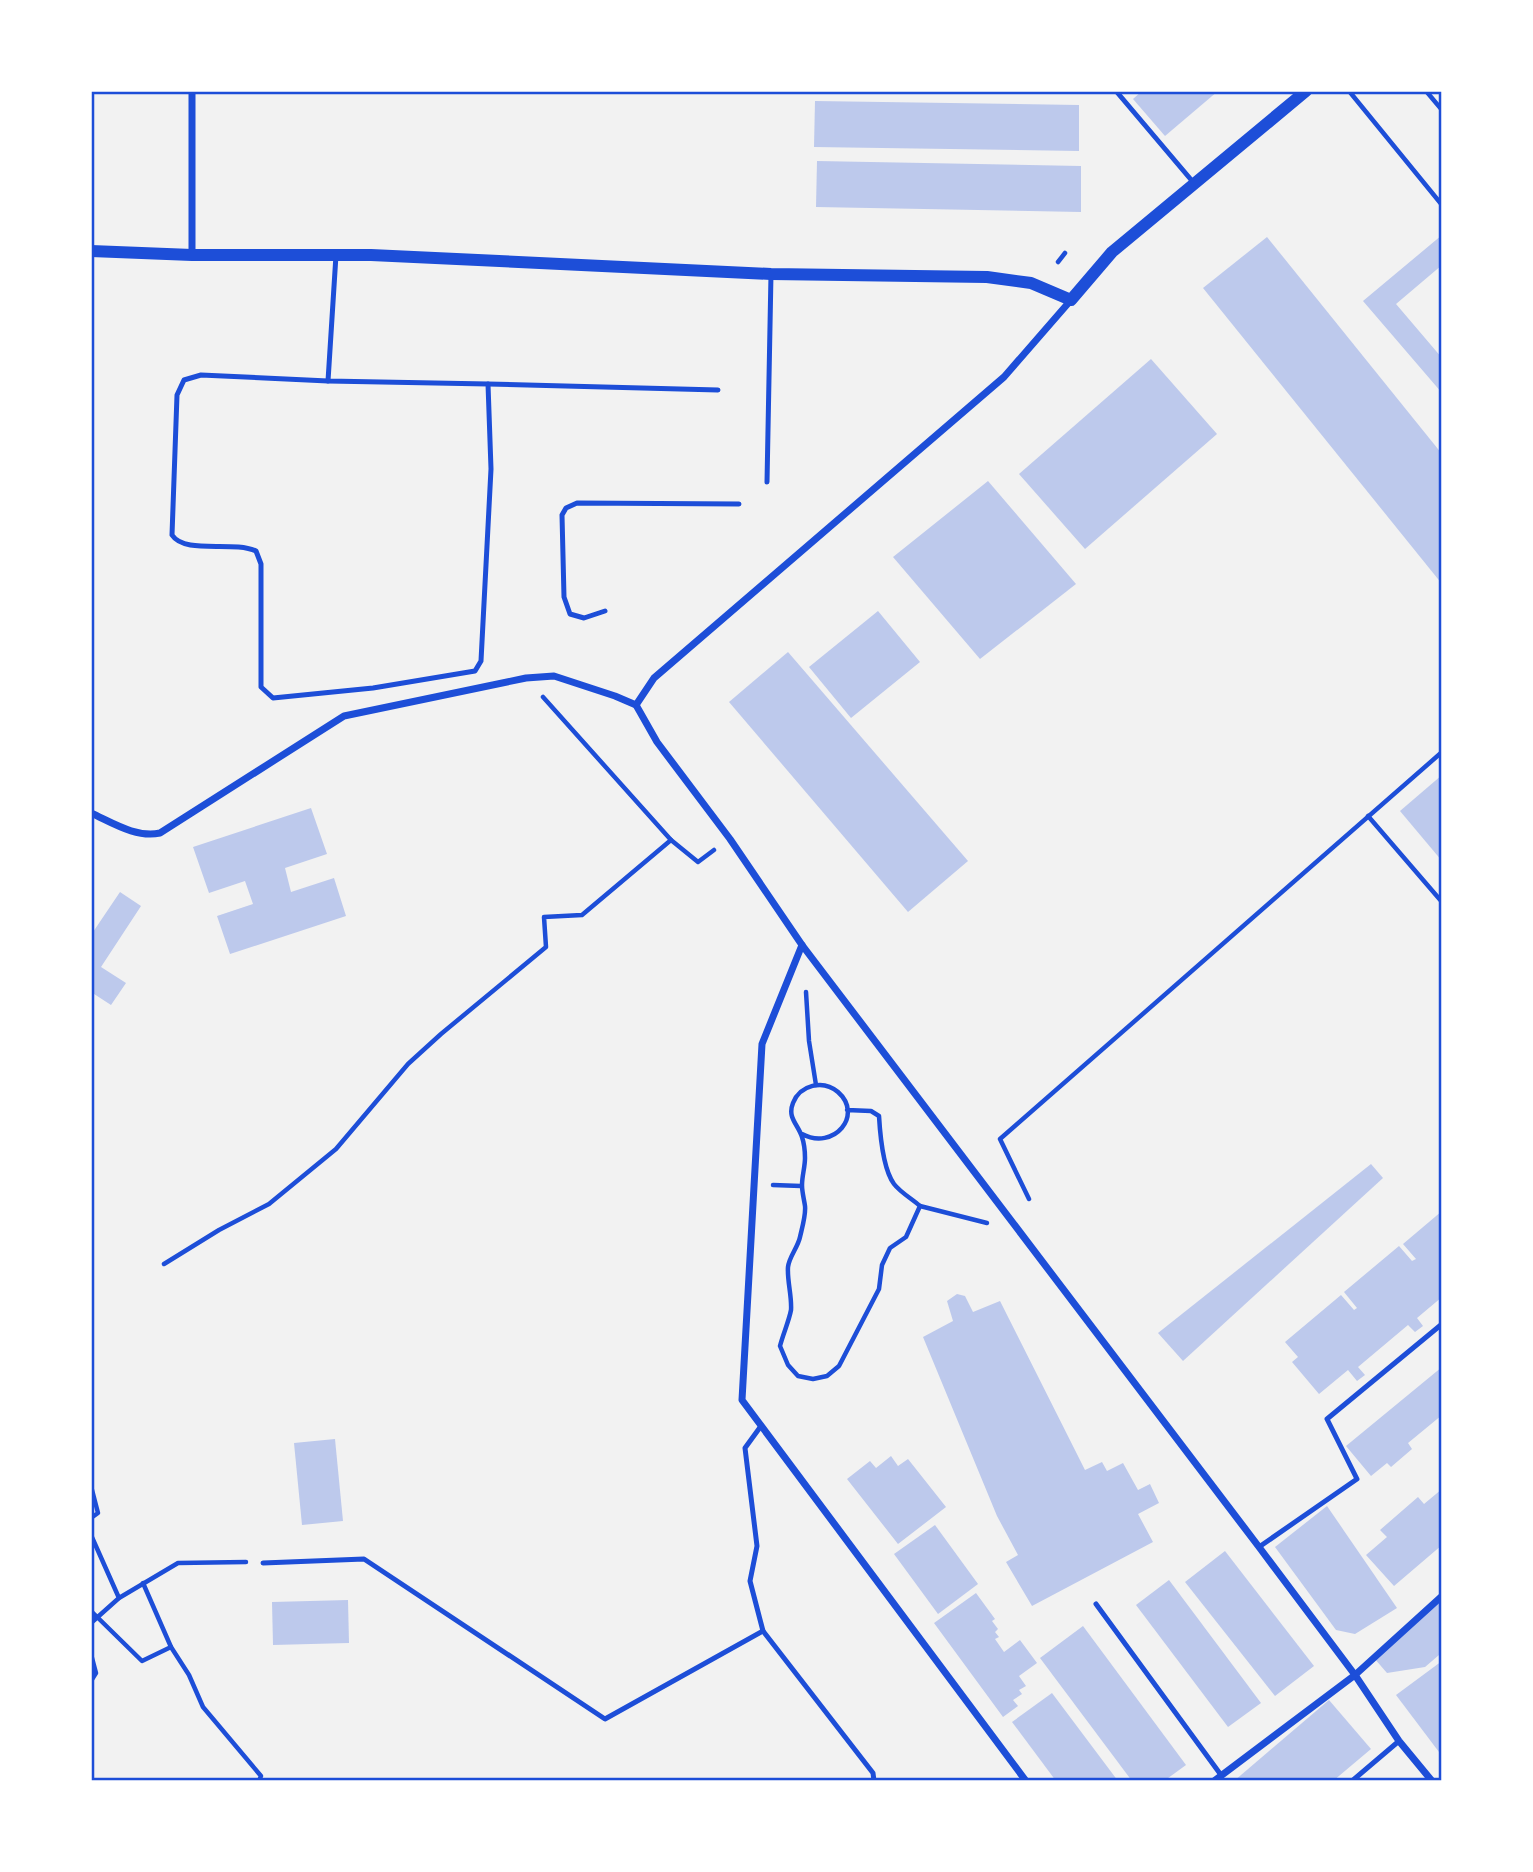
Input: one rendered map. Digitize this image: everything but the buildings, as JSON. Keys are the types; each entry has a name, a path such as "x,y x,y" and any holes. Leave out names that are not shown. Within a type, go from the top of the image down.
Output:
{"street":[{"path":"192,91 192,256"},
{"path":"636,705 654,678 1004,377 1112,252 1306,91"},
{"path":"91,251 192,256 385,256 771,274 987,277 1031,283 1071,300"},
{"path":"91,813 137,833 160,833 334,720 526,678 554,676 615,695 636,705 657,742 730,838 802,946 1259,1547 1355,1675 1399,1741 1432,1781"},
{"path":"802,946 762,1044 742,1401 1026,1781"},
{"path":"1214,1781 1355,1675 1442,1596"}],"lane":[{"path":"1116,91 1195,184"},
{"path":"328,381 336,256"},
{"path":"766,482 771,274"},
{"path":"488,384 491,469 480,666 475,671 373,688 273,698 261,687 261,564 256,551 244,546 186,545 176,542 172,535 177,395 184,380 201,375 328,381 488,384 718,390"},
{"path":"605,611 584,618 570,614 564,597 562,515 566,508 577,503 739,504"},
{"path":"1259,1547 1357,1479 1326,1419 1442,1324"},
{"path":"761,1426 745,1448 757,1546 750,1581 762,1631 873,1773 874,1781"},
{"path":"263,1563 364,1559 605,1719 762,1631"},
{"path":"1096,1604 1221,1775"},
{"path":"1352,1781 1399,1741"}],"path":[{"path":"1349,91 1442,205"},
{"path":"1426,91 1442,110"},
{"path":"1058,262 1065,253"},
{"path":"526,678 671,840 698,862 730,838"},
{"path":"1029,1199 1000,1139 1442,752"},
{"path":"1368,816 1442,902"},
{"path":"164,1264 219,1230 269,1204 336,1149 408,1064 546,947 544,917 582,915 671,840"},
{"path":"805,986 816,1085"},
{"path":"816,1085 837,1091 844,1099 847,1110 841,1130 833,1137 811,1139 802,1135 791,1116 797,1095 805,1088 816,1085"},
{"path":"847,1110 871,1111 879,1116 880,1132 894,1184 920,1206 998,1225"},
{"path":"802,1135 805,1157 801,1186 806,1209 799,1241 788,1265 791,1310 780,1346 788,1365 798,1376 813,1379 827,1376 839,1366 879,1289 882,1265 890,1248 906,1237 920,1206"},
{"path":"754,1184 801,1186"},
{"path":"91,1486 99,1513 91,1518"},
{"path":"91,1535 119,1598"},
{"path":"91,1622 119,1598 178,1563 263,1563"},
{"path":"143,1583 171,1647 189,1675 203,1707 261,1776 259,1781"},
{"path":"91,1611 142,1661 171,1647"},
{"path":"91,1654 96,1673 91,1681"}]}
